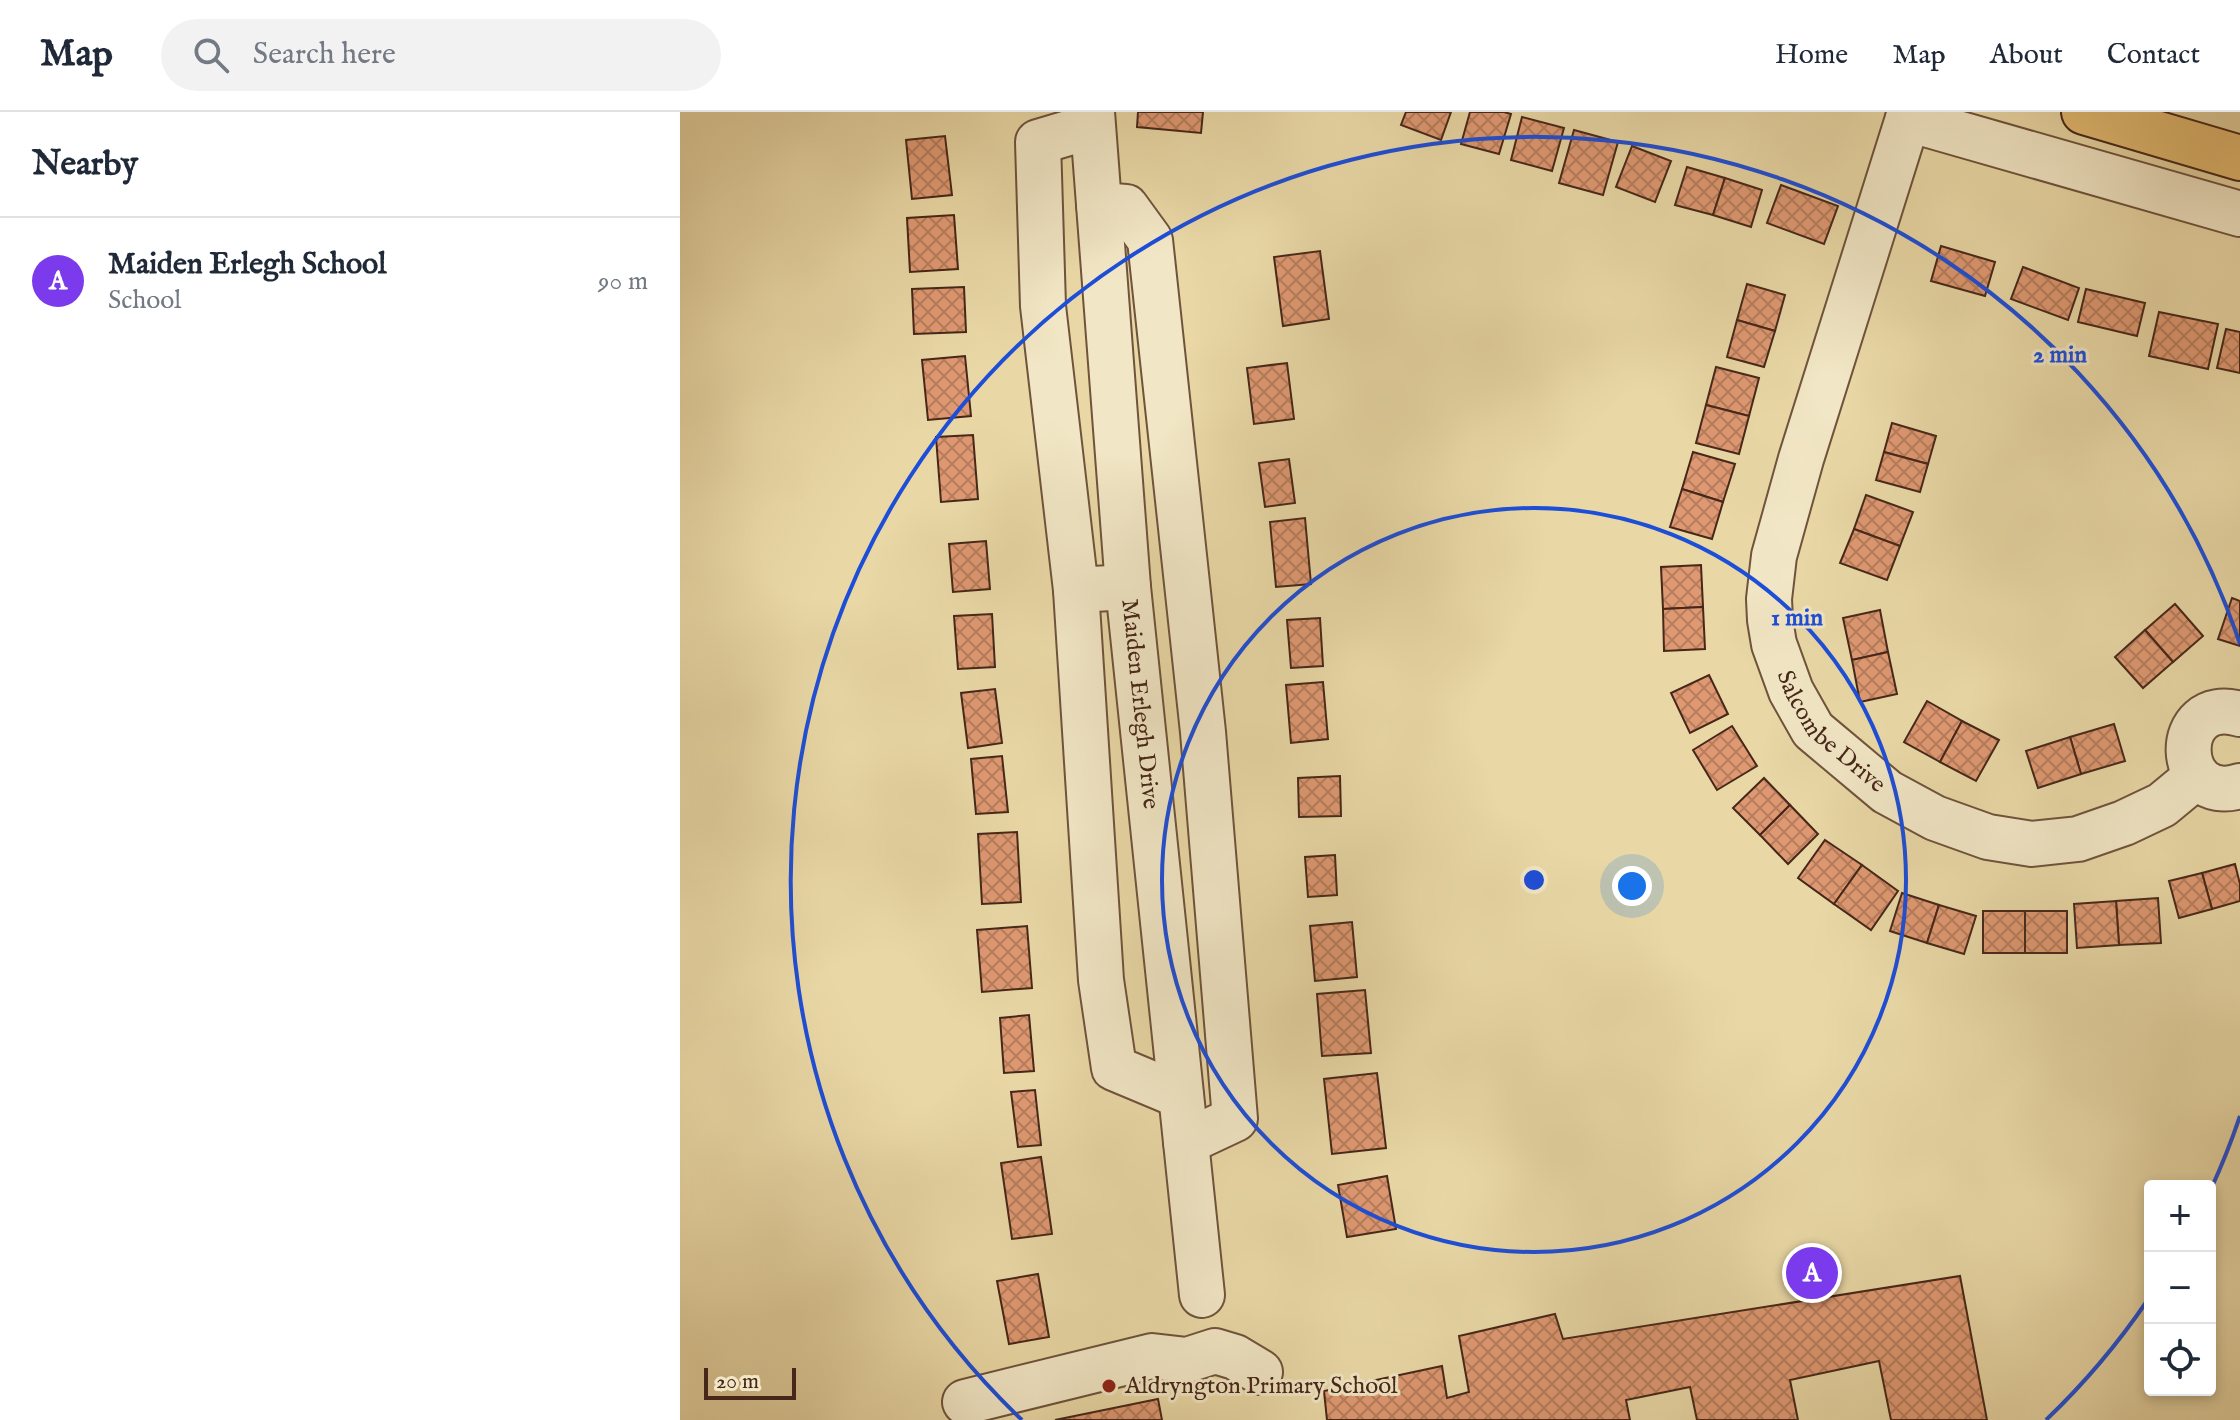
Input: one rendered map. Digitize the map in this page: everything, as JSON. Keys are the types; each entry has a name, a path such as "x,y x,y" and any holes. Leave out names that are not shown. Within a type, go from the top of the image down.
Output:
{"main road":[{"path":"2084,112 2240,158"}],"street":[{"path":"1909,115 2240,214"},
{"name":"Salcombe Drive","path":"1909,115 1801,459 1774,556 1770,620 1774,644 1791,691 1813,730 1887,792 1935,818 1988,837 2032,844 2078,839 2124,823 2162,805 2197,776"},
{"path":"1092,119 1038,142 1043,306 1076,590 1101,980 1114,1068 1181,1096"},
{"name":"Maiden Erlegh Drive","path":"1092,119 1128,587 1202,1295"},
{"path":"1099,205 1126,207 1150,240 1203,732 1235,1119 1186,1142"},
{"path":"1076,590 1128,587"},
{"path":"2240,714 2216,712 2204,718 2194,727 2188,739 2187,752 2190,765 2207,784 2219,788 2240,786"},
{"path":"965,1402 1152,1356 1187,1360 1215,1351 1235,1357 1260,1372"}],"building":[{"path":"1138,112 1203,112 1201,133 1137,127"},
{"path":"1406,112 1451,112 1441,140 1401,125"},
{"path":"1470,112 1511,114 1499,154 1461,144"},
{"path":"1522,117 1564,128 1552,171 1511,160"},
{"path":"1574,130 1618,142 1603,195 1559,183"},
{"path":"945,136 952,195 912,199 906,140"},
{"path":"1632,146 1671,161 1655,202 1616,187"},
{"path":"1687,167 1725,178 1713,215 1675,205"},
{"path":"1725,178 1762,190 1751,227 1713,215"},
{"path":"1781,185 1838,206 1824,244 1767,223"},
{"path":"954,215 958,269 910,272 907,218"},
{"path":"1941,246 1995,262 1985,296 1931,281"},
{"path":"1320,251 1329,319 1283,326 1274,257"},
{"path":"2023,267 2079,288 2068,320 2011,299"},
{"path":"1747,284 1785,295 1775,331 1737,320"},
{"path":"964,287 966,332 914,334 912,289"},
{"path":"2086,289 2145,303 2137,336 2078,322"},
{"path":"2159,312 2218,324 2208,369 2149,356"},
{"path":"1737,320 1775,331 1764,367 1727,357"},
{"path":"2226,329 2240,332 2240,373 2217,368"},
{"path":"965,356 971,416 928,420 922,360"},
{"path":"1287,363 1294,419 1254,424 1247,368"},
{"path":"1716,367 1759,378 1749,416 1706,405"},
{"path":"1706,405 1749,416 1739,454 1696,443"},
{"path":"1892,423 1936,436 1928,464 1884,452"},
{"path":"973,435 978,499 941,502 936,437"},
{"path":"1693,452 1735,464 1723,502 1682,489"},
{"path":"1884,452 1928,464 1920,492 1876,480"},
{"path":"1289,459 1295,503 1265,507 1259,463"},
{"path":"1682,489 1723,502 1712,539 1670,527"},
{"path":"1866,495 1913,512 1900,546 1854,529"},
{"path":"1305,518 1311,584 1276,587 1270,522"},
{"path":"1854,529 1900,546 1887,580 1840,563"},
{"path":"986,541 990,589 953,592 949,544"},
{"path":"1701,565 1703,607 1663,609 1661,567"},
{"path":"2232,598 2240,601 2240,646 2218,639"},
{"path":"2175,604 2203,636 2173,662 2145,630"},
{"path":"1703,607 1705,649 1664,651 1663,609"},
{"path":"1880,610 1888,652 1852,660 1843,618"},
{"path":"992,614 995,667 958,669 954,616"},
{"path":"1320,618 1323,666 1291,668 1287,620"},
{"path":"2145,630 2173,662 2143,688 2115,657"},
{"path":"1888,652 1897,694 1860,702 1852,660"},
{"path":"1709,675 1728,714 1690,733 1671,693"},
{"path":"1323,682 1328,739 1291,743 1286,685"},
{"path":"995,689 1002,743 968,748 961,693"},
{"path":"1927,701 1962,721 1940,762 1904,742"},
{"path":"1962,721 1999,740 1976,781 1940,762"},
{"path":"2114,724 2125,761 2081,774 2070,737"},
{"path":"1732,726 1757,766 1717,790 1693,750"},
{"path":"2070,737 2081,774 2038,788 2026,751"},
{"path":"1002,756 1008,812 976,814 971,759"},
{"path":"1340,776 1341,816 1299,817 1298,778"},
{"path":"1764,778 1790,805 1760,835 1733,808"},
{"path":"1790,805 1818,834 1788,864 1760,835"},
{"path":"1017,832 1021,902 982,904 978,834"},
{"path":"1825,840 1862,865 1834,904 1798,878"},
{"path":"1335,855 1337,895 1308,897 1305,857"},
{"path":"2235,864 2240,901 2212,909 2202,873"},
{"path":"1862,865 1898,891 1871,930 1834,904"},
{"path":"2202,873 2212,909 2179,918 2169,881"},
{"path":"1902,893 1939,905 1927,943 1890,931"},
{"path":"2158,898 2161,943 2119,945 2116,901"},
{"path":"2116,901 2119,945 2077,948 2074,904"},
{"path":"1939,905 1976,916 1964,954 1927,943"},
{"path":"1983,911 2025,911 2025,953 1983,953"},
{"path":"2025,911 2067,911 2067,953 2025,953"},
{"path":"1352,922 1357,977 1315,981 1310,926"},
{"path":"1027,926 1032,988 982,992 977,930"},
{"path":"1365,990 1371,1053 1322,1056 1317,994"},
{"path":"1029,1015 1034,1071 1004,1073 1000,1018"},
{"path":"1377,1073 1386,1148 1332,1154 1324,1079"},
{"path":"1035,1090 1041,1145 1018,1147 1011,1092"},
{"path":"1041,1157 1052,1234 1012,1239 1001,1163"},
{"path":"1387,1176 1396,1229 1347,1237 1338,1185"},
{"path":"1038,1274 1049,1337 1009,1344 997,1281"},
{"path":"1960,1276 1987,1420 1891,1420 1879,1361 1790,1380 1798,1420 1697,1420 1690,1387 1626,1400 1630,1420 1327,1420 1324,1391 1442,1366 1447,1398 1469,1392 1459,1336 1555,1314 1563,1339"},
{"path":"1158,1399 1162,1420 1055,1420"}],"place":[{"name":"Maiden Erlegh School","path":"1812,1273"},
{"name":"Aldryngton Primary School","path":"1109,1386"}]}
